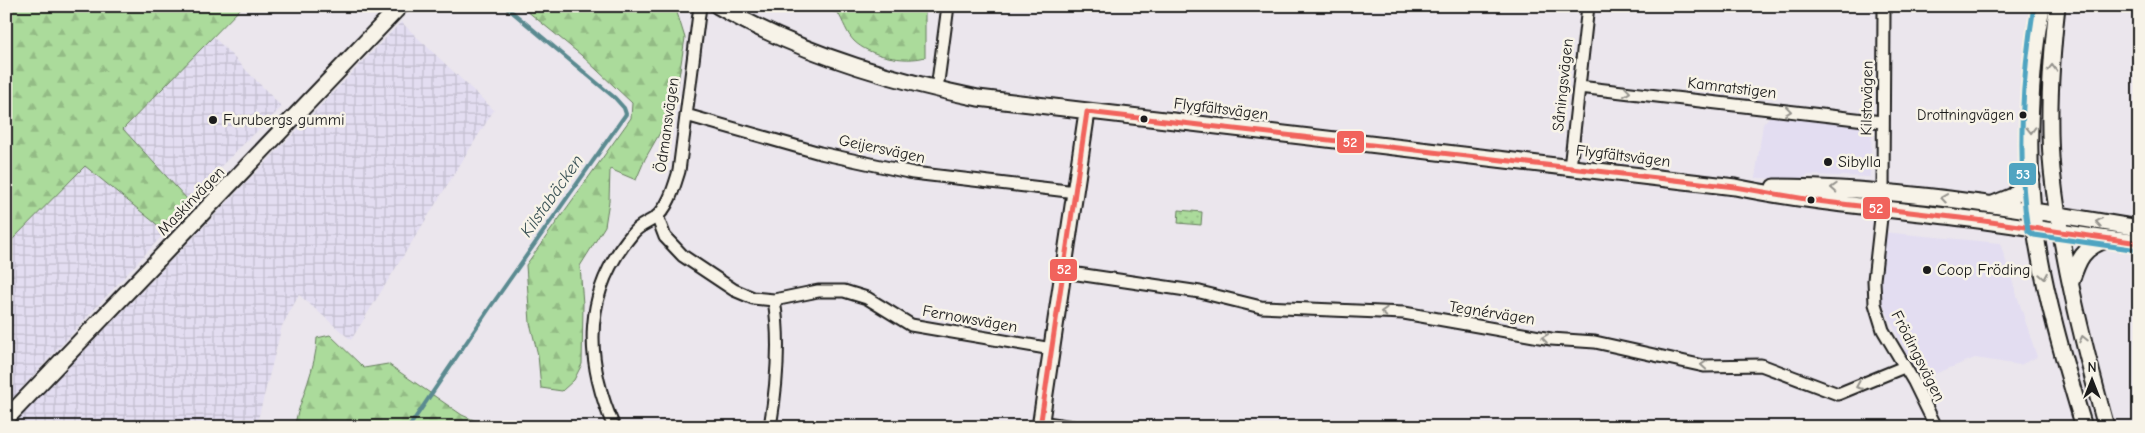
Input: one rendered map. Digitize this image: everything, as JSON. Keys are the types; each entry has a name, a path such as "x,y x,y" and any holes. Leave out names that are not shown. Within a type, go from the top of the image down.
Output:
{"street":[{"name":"Maskinvägen","path":"6,419 400,6"},
{"name":"Ödmansvägen","path":"614,427 598,380 593,349 593,322 598,296 606,273 620,248 635,230 657,216 672,196 679,171 700,6"},
{"name":"Flygfältsvägen","path":"718,6 790,41 870,70 937,89 995,100 1735,187 1794,198 2035,228 2139,244"},
{"path":"937,89 948,6"},
{"name":"Såningsvägen","path":"1570,168 1588,6"},
{"name":"Kilstavägen","path":"1883,191 1884,6"},
{"path":"2042,6 2033,66 2032,178 2035,228 2055,330 2084,427"},
{"path":"2057,6 2052,49 2052,169 2071,284 2106,427"},
{"name":"Kamratstigen","path":"1579,87 1882,122"},
{"path":"1072,427 1040,424 1087,112"},
{"name":"Geijersvägen","path":"686,115 820,153 913,173 1076,192"},
{"path":"1992,205 2014,196 2032,178"},
{"name":"Flygfältsvägen","path":"1735,187 1816,187 1883,191 2034,211 2139,228"},
{"path":"1882,209 1883,191"},
{"name":"Frödingsvägen","path":"1882,209 1874,280 1875,304 1883,330 1936,427"},
{"name":"Fernowsvägen","path":"657,216 665,237 683,256 734,290 753,298 774,300 818,291 844,291 867,298 911,325 1052,349"},
{"path":"2071,284 2083,253 2089,247 2109,240"},
{"name":"Tegnérvägen","path":"1064,272 1200,292 1261,307 1404,313 1433,320 1551,339 1620,347 1704,366 1761,365 1838,394 1904,367"},
{"path":"770,427 777,363 777,320 774,300"}],"shaded area":[{"path":"401,22 494,110 351,340 299,295 282,326 256,427 11,427"},
{"path":"213,36 282,107 187,199 123,130"},
{"path":"1772,114 1867,126 1872,131 1870,177 1809,175 1800,179 1755,178 1763,124"},
{"path":"85,166 160,227 162,236 6,405 6,246"},
{"path":"1883,232 2000,243 2037,357 2020,365 1975,358 1922,379 1912,367 1878,293"}],"green space":[{"path":"6,6 243,6 123,129 187,199 160,227 85,166 6,246"},
{"path":"521,6 675,6 685,38 674,108 645,159 636,180 610,169 609,201 605,226 580,266 583,304 582,364 574,380 562,391 541,388 538,355 530,323 526,265 631,118 632,103 581,55"},
{"path":"812,6 925,6 925,57 898,59 869,51 854,41 838,13"},
{"path":"1179,210 1202,212 1201,225 1178,223"},
{"path":"330,335 364,368 388,364 462,415 489,427 294,427 314,361 317,338"}],"waterway":[{"name":"Kilstabäcken","path":"409,427 491,306 626,114 624,108 615,98 505,6"}],"transit line":[{"name":"53","path":"2034,6 2026,61 2022,118 2023,175 2028,231 2034,235 2138,250"},
{"name":"52","path":"1087,112 1735,187 1817,201 1977,220 2139,243"},
{"name":"52","path":"1040,427 1087,112"}],"place":[{"name":"Drottningvägen","path":"2023,115"},
{"name":"Furubergs gummi","path":"213,120"},
{"name":"Sibylla","path":"1828,162"},
{"name":"Coop Fröding","path":"1927,270"}]}
